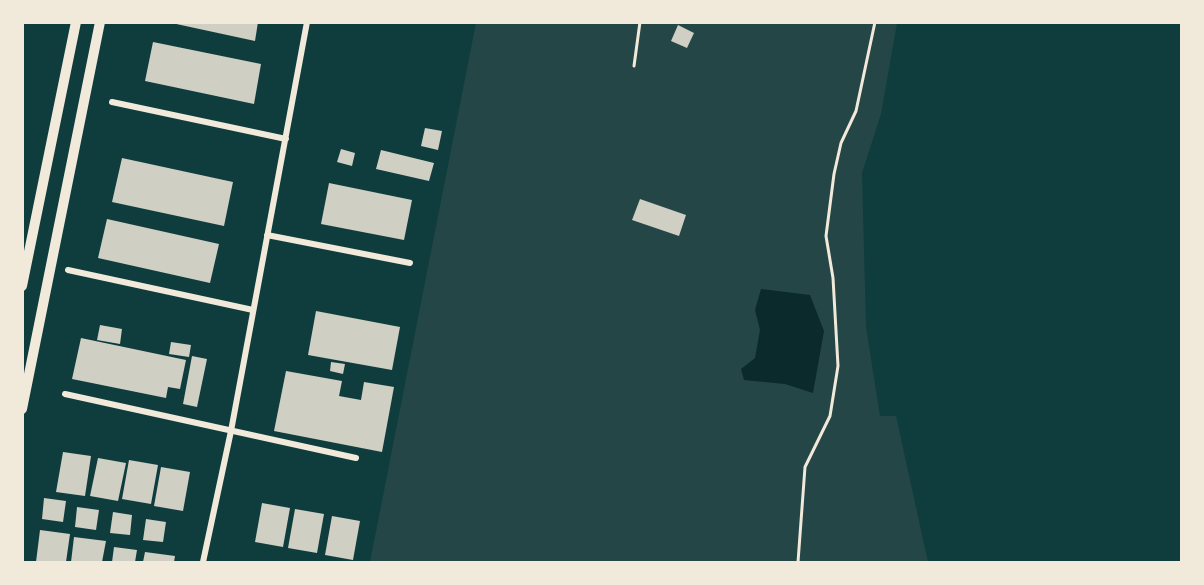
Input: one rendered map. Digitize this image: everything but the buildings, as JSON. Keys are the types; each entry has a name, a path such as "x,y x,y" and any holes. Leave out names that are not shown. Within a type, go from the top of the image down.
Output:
{"street":[{"path":"22,285 76,22"},
{"path":"22,409 100,22"},
{"path":"203,562 231,431 308,22"},
{"path":"112,102 286,139"},
{"path":"267,235 410,263"},
{"path":"68,270 253,310"},
{"path":"65,394 356,458"}],"path":[{"path":"634,66 640,22"},
{"path":"798,562 805,467 830,416 838,366 833,278 826,236 834,174 841,143 856,111 875,22"}],"shaded area":[{"path":"476,23 897,23 881,114 862,173 866,327 880,416 896,416 928,562 370,562"},
{"path":"761,289 810,295 824,331 813,393 785,384 744,380 741,369 755,358 760,330 755,310"}]}
